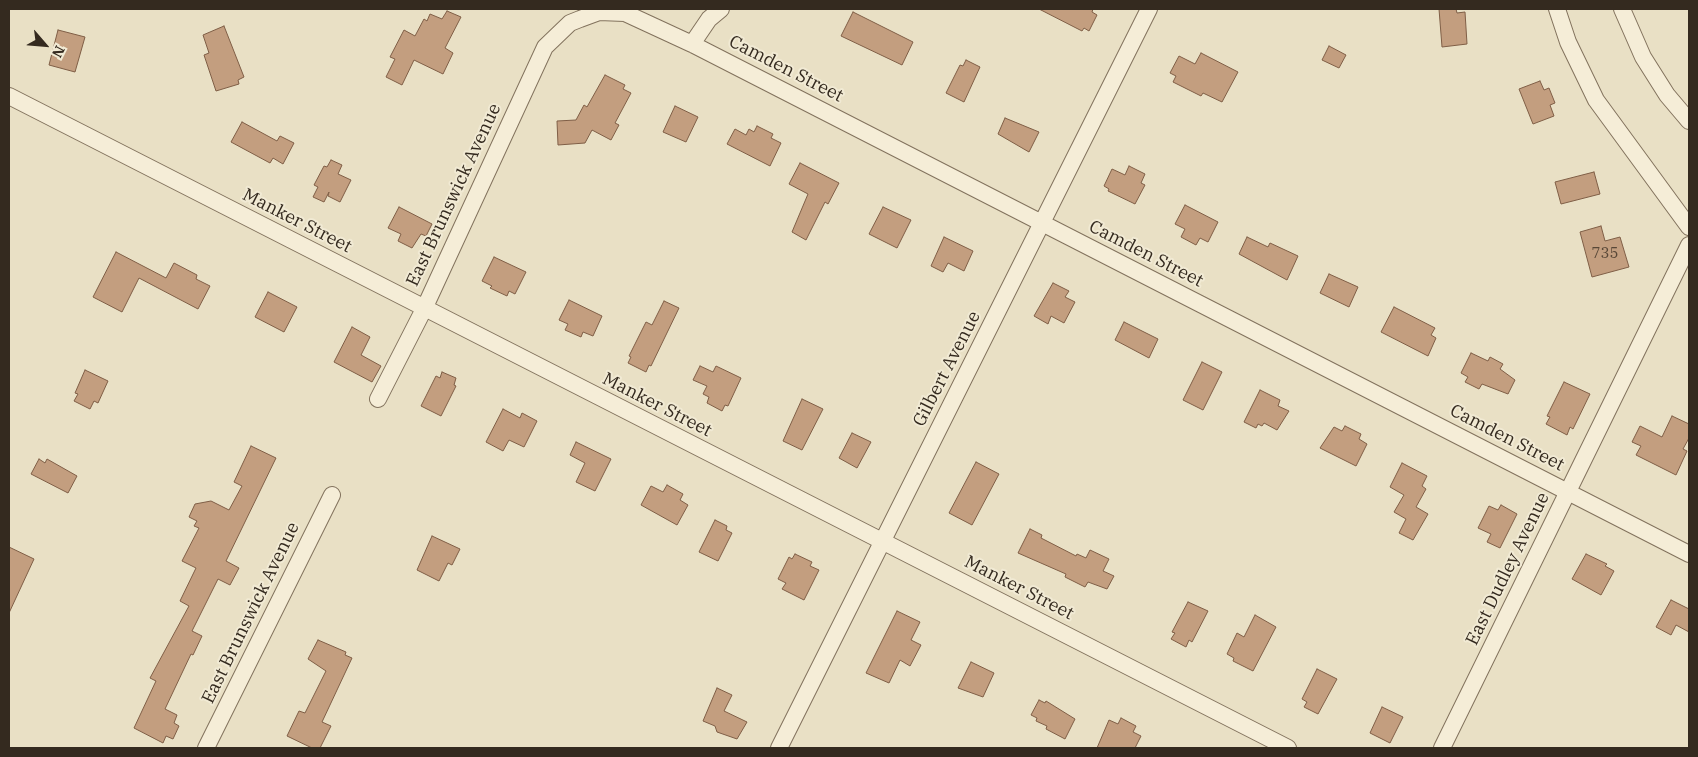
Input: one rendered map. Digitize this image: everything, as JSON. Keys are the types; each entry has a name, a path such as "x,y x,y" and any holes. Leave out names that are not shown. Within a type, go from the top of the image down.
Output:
{"street":[{"path":"692,44 709,19 721,9"},
{"name":"Gilbert Avenue","path":"779,748 1149,9"},
{"path":"1557,9 1579,68 1600,106 1689,227"},
{"path":"1622,9 1643,57 1668,95 1689,121"},
{"name":"Camden Street","path":"580,19 598,12 625,13 692,44 1689,554"},
{"name":"East Brunswick Avenue","path":"378,400 424,309 545,47 570,24 580,19"},
{"name":"Manker Street","path":"9,96 1288,748"},
{"name":"East Dudley Avenue","path":"1442,748 1689,245"},
{"name":"East Brunswick Avenue","path":"206,748 332,495"}],"building":[{"path":"1039,9 1093,9 1092,12 1097,15 1089,31 1084,28 1082,31"},
{"path":"1439,9 1456,9 1457,13 1465,12 1467,44 1442,47"},
{"path":"447,11 461,17 445,48 453,53 443,74 414,60 402,85 386,77 395,59 390,57 404,30 415,36 424,19 427,21 430,14 442,19"},
{"path":"853,12 913,42 902,65 841,36"},
{"path":"224,26 244,77 238,80 239,84 216,91 204,55 209,53 203,35"},
{"path":"58,30 85,37 75,72 49,65"},
{"path":"1329,46 1346,55 1339,68 1322,60"},
{"path":"1201,53 1238,72 1222,102 1203,93 1201,96 1173,82 1176,76 1170,73 1179,56 1195,64"},
{"path":"966,60 980,67 964,102 946,93 960,65 963,66"},
{"path":"605,75 625,85 623,89 631,93 615,123 619,125 611,140 592,130 585,143 558,145 557,121 576,120 584,105 587,107"},
{"path":"1540,81 1544,90 1549,88 1555,103 1550,105 1554,116 1533,124 1519,89"},
{"path":"675,106 698,117 686,142 663,132"},
{"path":"1005,118 1039,132 1029,152 998,134"},
{"path":"242,122 277,141 280,136 294,143 283,164 273,158 270,163 231,142"},
{"path":"757,126 773,134 771,138 781,143 770,166 727,144 735,129 746,135 749,129 754,132"},
{"path":"331,160 342,165 338,174 351,180 340,202 328,196 329,192 324,202 313,197 318,187 314,185 324,166 327,167"},
{"path":"800,163 839,183 828,204 825,202 806,240 792,232 808,194 789,184"},
{"path":"1129,166 1145,174 1141,183 1145,185 1135,204 1108,191 1109,189 1104,186 1112,169 1125,175"},
{"path":"1594,172 1600,194 1561,204 1555,182"},
{"path":"1185,205 1218,222 1208,242 1200,238 1196,245 1181,237 1185,229 1175,224"},
{"path":"399,207 432,224 426,236 421,234 412,248 398,241 401,234 388,228"},
{"path":"883,207 911,220 897,248 869,234"},
{"path":"1601,226 1605,241 1620,237 1629,267 1592,277 1580,232"},
{"path":"944,237 973,251 964,271 948,263 943,272 931,266"},
{"path":"1247,237 1268,247 1270,243 1298,256 1287,280 1239,254"},
{"path":"116,252 166,278 174,263 197,275 196,279 210,286 198,309 139,278 122,312 93,297"},
{"path":"494,257 526,272 515,294 509,291 507,296 490,288 492,286 482,281"},
{"path":"1329,274 1358,287 1349,307 1320,293"},
{"path":"1053,283 1069,291 1065,297 1075,302 1064,323 1051,316 1048,324 1034,316"},
{"path":"268,292 297,307 284,332 255,317"},
{"path":"569,300 602,316 593,336 583,332 581,337 565,330 568,324 559,320"},
{"path":"664,301 679,308 651,366 649,365 646,372 628,363 631,357 629,356 646,322 652,325"},
{"path":"1394,307 1435,328 1431,335 1436,338 1428,356 1381,332"},
{"path":"1124,322 1158,339 1149,358 1115,340"},
{"path":"352,327 370,337 361,355 381,366 372,382 334,362"},
{"path":"1471,353 1488,361 1490,357 1503,364 1500,369 1515,380 1508,394 1482,384 1479,389 1465,382 1468,377 1461,373"},
{"path":"1202,362 1222,372 1203,410 1183,400"},
{"path":"700,366 713,372 716,366 741,378 728,406 725,405 722,411 707,403 709,397 703,394 707,386 693,380"},
{"path":"85,370 108,381 98,403 94,401 90,409 74,401 78,394 75,393"},
{"path":"442,372 456,378 454,385 456,386 441,416 421,406 436,376 440,378"},
{"path":"1564,382 1590,394 1573,429 1570,427 1567,435 1546,424 1550,417 1547,416"},
{"path":"1260,390 1280,400 1278,406 1289,411 1277,430 1264,423 1262,426 1258,424 1256,428 1244,422"},
{"path":"802,399 823,409 802,450 783,441"},
{"path":"503,409 520,418 522,413 537,421 524,447 509,440 503,451 486,442"},
{"path":"1672,416 1689,424 1689,438 1683,449 1687,451 1676,475 1636,455 1641,446 1632,442 1640,426 1662,437"},
{"path":"1345,426 1361,434 1359,439 1367,444 1356,466 1320,448 1334,427 1342,431"},
{"path":"852,433 871,442 857,468 839,458"},
{"path":"576,442 611,459 595,491 576,482 585,463 570,455"},
{"path":"251,446 276,458 226,561 239,568 230,585 218,579 192,631 202,636 193,655 191,654 165,709 177,715 174,723 179,726 173,739 166,736 163,743 134,728 156,681 150,678 189,606 180,601 196,568 182,561 199,528 194,526 197,521 189,517 195,504 211,501 229,510 242,486 234,482"},
{"path":"39,459 45,463 47,459 77,476 68,493 31,474"},
{"path":"976,462 999,474 972,525 949,513"},
{"path":"1402,463 1427,476 1422,486 1426,489 1416,507 1428,514 1413,540 1399,533 1406,519 1394,512 1404,495 1390,487"},
{"path":"667,485 683,494 680,500 688,505 677,525 641,505 651,486 663,492"},
{"path":"1501,505 1517,514 1500,548 1487,542 1491,534 1478,528 1489,506 1498,510"},
{"path":"715,520 727,526 726,530 732,533 718,561 699,552"},
{"path":"1030,529 1042,535 1041,538 1076,556 1077,554 1086,558 1090,550 1109,559 1103,571 1114,576 1107,589 1088,582 1085,587 1065,577 1066,574 1018,553"},
{"path":"432,536 460,549 452,565 448,563 439,581 417,570"},
{"path":"9,547 34,559 9,613"},
{"path":"795,554 812,562 810,566 819,570 804,600 782,589 786,583 778,579 789,557 792,559"},
{"path":"1586,554 1607,564 1605,566 1614,571 1601,595 1572,579"},
{"path":"1671,600 1689,609 1689,632 1676,625 1671,635 1656,627"},
{"path":"1188,602 1208,611 1192,642 1189,640 1186,647 1171,639 1175,633 1172,632"},
{"path":"897,611 920,622 911,640 921,645 910,666 900,660 889,683 866,673"},
{"path":"1255,615 1276,627 1253,671 1233,661 1234,658 1227,654 1237,633 1244,637"},
{"path":"318,640 346,652 345,655 352,658 322,722 331,726 320,748 312,748 287,736 299,711 305,713 326,671 308,659"},
{"path":"971,662 994,673 983,697 958,688"},
{"path":"1317,669 1337,679 1318,714 1304,707 1307,702 1302,699"},
{"path":"717,688 732,695 724,711 747,722 737,739 717,732 715,726 703,721"},
{"path":"1039,700 1045,703 1046,701 1075,719 1065,739 1046,729 1047,726 1036,721 1037,718 1031,715"},
{"path":"1382,707 1403,717 1390,743 1370,733"},
{"path":"1121,718 1136,726 1133,732 1141,736 1135,748 1097,748 1109,720 1118,724"}]}
